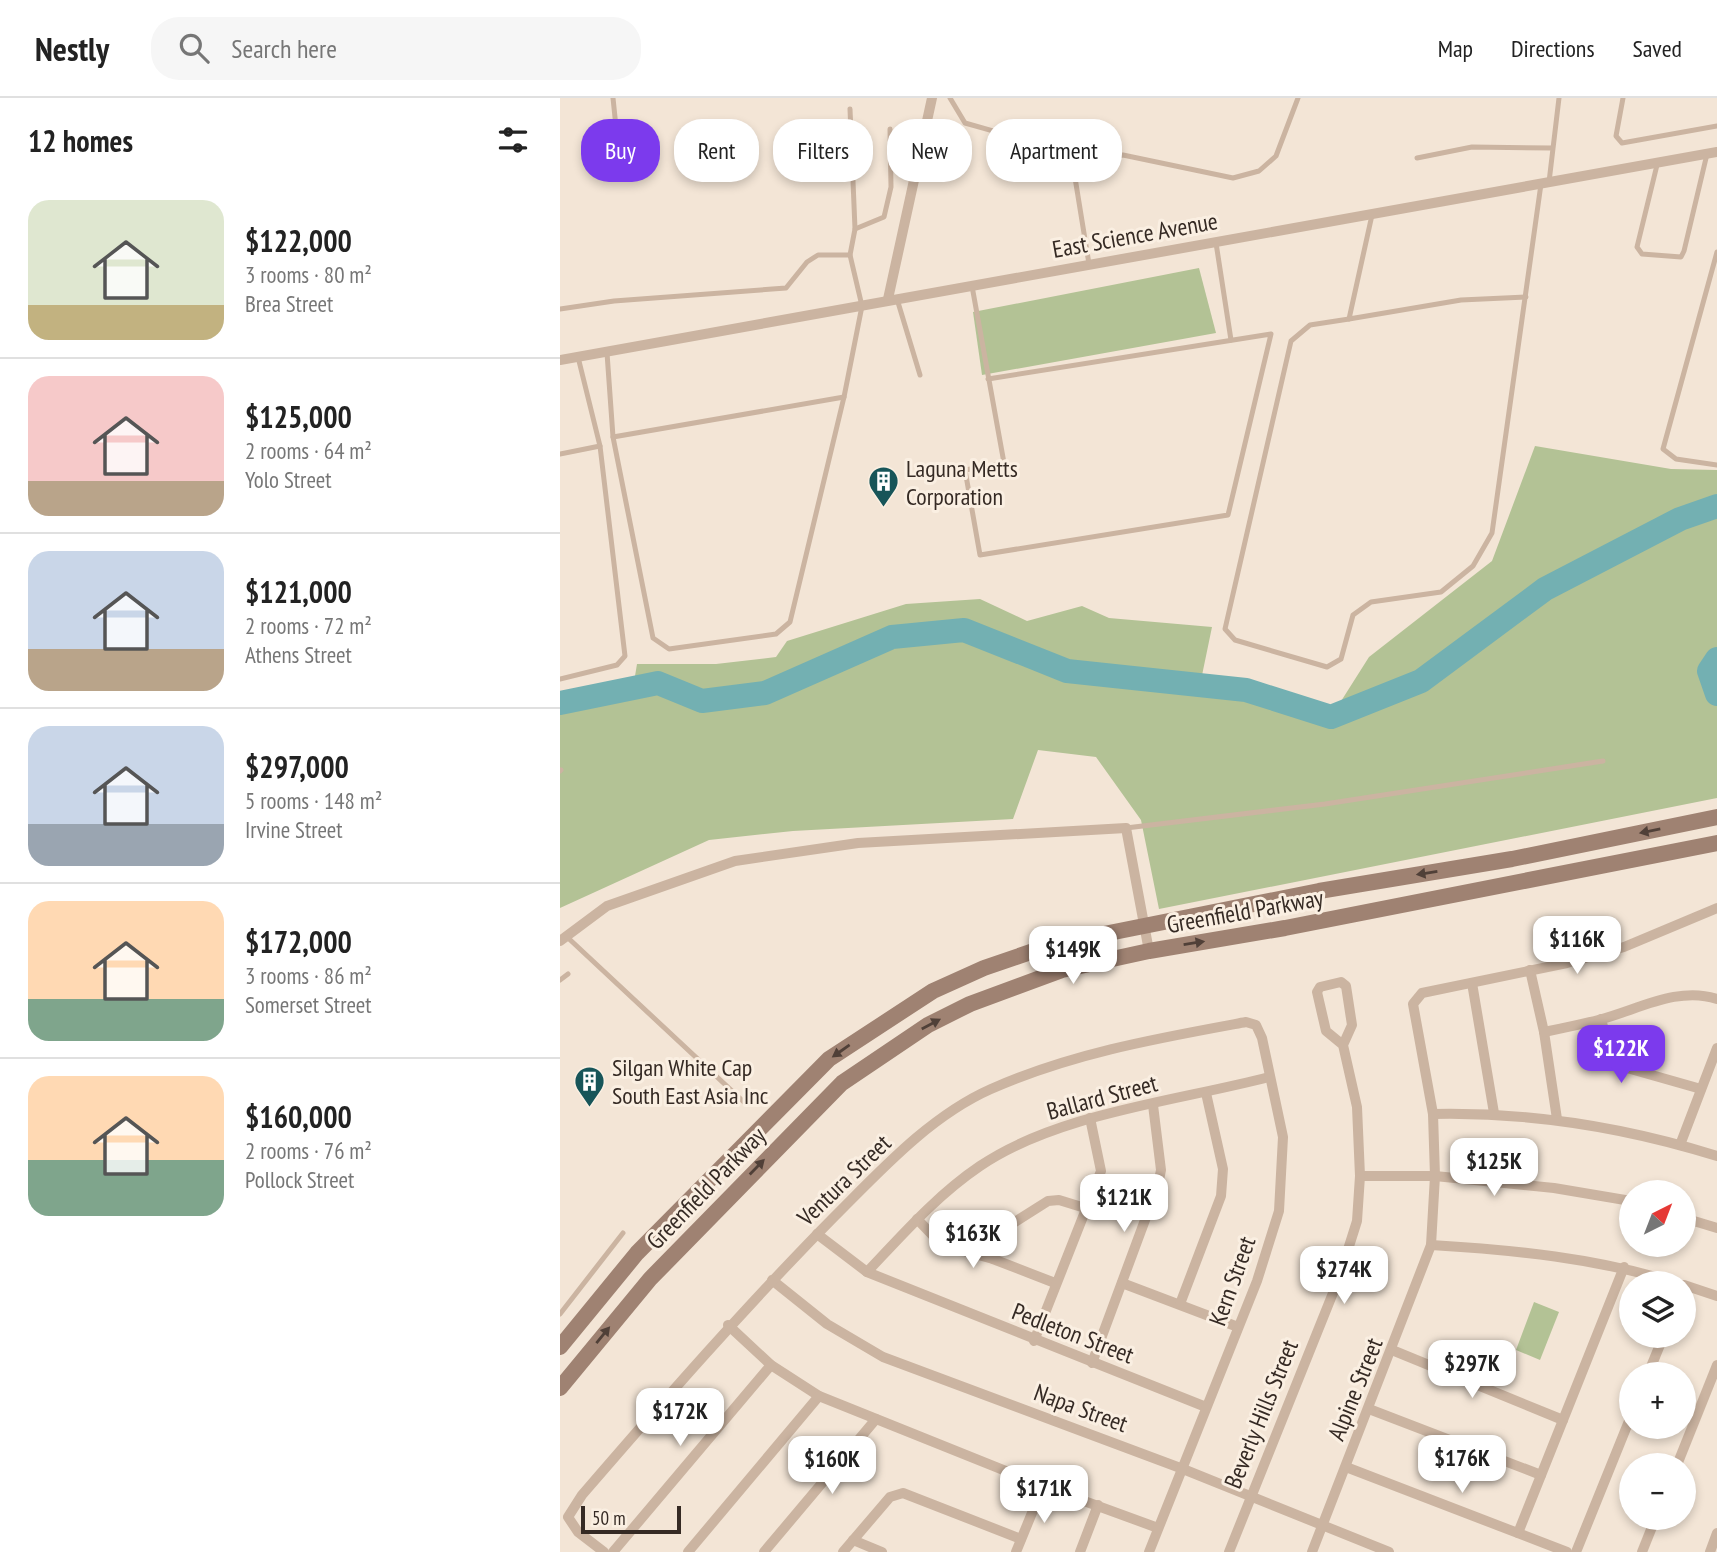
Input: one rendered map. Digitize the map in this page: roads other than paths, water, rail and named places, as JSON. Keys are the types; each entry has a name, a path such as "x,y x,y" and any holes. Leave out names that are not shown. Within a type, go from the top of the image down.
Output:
{"main road":[{"name":"Greenfield Parkway","path":"560,1347 637,1253 829,1059 933,991 984,968 1054,944 1318,891 1512,859 1717,817"},
{"name":"Greenfield Parkway","path":"560,1388 650,1279 842,1083 928,1025 970,1004 1062,970 1149,951 1285,928 1717,843"}],"street":[{"path":"893,299 932,98"},
{"name":"East Science Avenue","path":"560,360 1712,153"},
{"path":"563,939 607,906 735,861 858,842 1126,828 1149,951"},
{"path":"1494,1113 1472,983 1624,947 1717,908"},
{"path":"1530,970 1544,1032 1557,1119"},
{"name":"Beverly Hills Street","path":"1229,1552 1339,1278 1357,1221 1360,1176 1357,1107 1343,1045 1352,1025 1346,986 1341,982 1320,987 1317,992 1326,1031 1343,1045"},
{"name":"Alpine Street","path":"1312,1552 1432,1245 1435,1176 1433,1114 1413,1004 1422,993 1472,983"},
{"path":"1544,1032 1601,1019 1678,996 1705,995 1717,999"},
{"path":"1601,1019 1613,1064 1701,1089"},
{"name":"Kern Street","path":"1149,1552 1257,1281 1279,1211 1283,1138 1262,1038 1256,1025 1246,1022"},
{"name":"Ventura Street","path":"604,1552 578,1532 568,1517 582,1495 728,1325 876,1175 932,1126 989,1090 1117,1046 1246,1022"},
{"path":"1680,1145 1717,1048"},
{"name":"Ballard Street","path":"867,1272 917,1219 981,1166 1040,1135 1090,1118 1269,1077"},
{"path":"1180,1304 1221,1196 1223,1169 1206,1093"},
{"path":"1092,1363 1158,1185 1161,1170 1153,1105"},
{"path":"1433,1114 1494,1113 1557,1119 1680,1145 1717,1156"},
{"path":"1034,1341 1101,1171 1090,1118"},
{"path":"1360,1176 1435,1176 1555,1188 1619,1199"},
{"path":"993,1259 1007,1227 1048,1200 1059,1200 1085,1208"},
{"path":"917,1219 942,1245 993,1259 1055,1283"},
{"path":"1696,1222 1717,1228"},
{"name":"Pedleton Street","path":"817,1234 867,1272 1034,1341 1206,1407"},
{"path":"1432,1245 1624,1266 1639,1271"},
{"path":"1518,1533 1624,1266"},
{"name":"Napa Street","path":"772,1280 827,1324 883,1357 1183,1469 1389,1552"},
{"path":"1122,1283 1238,1327"},
{"path":"1696,1289 1717,1296"},
{"path":"728,1325 771,1365 819,1396 1043,1486 1158,1528"},
{"path":"1392,1350 1563,1420"},
{"path":"614,1552 771,1365"},
{"path":"1682,1453 1717,1365"},
{"path":"688,1552 819,1396"},
{"path":"1369,1409 1541,1475"},
{"path":"764,1552 876,1419"},
{"path":"1576,1552 1622,1439"},
{"path":"1346,1467 1567,1552"},
{"path":"1016,1552 1043,1486"},
{"path":"843,1552 890,1497 903,1493 1021,1539"},
{"path":"1080,1552 1098,1505"},
{"path":"1642,1552 1651,1530"},
{"path":"1710,1552 1717,1533"},
{"path":"853,1540 882,1552"}],"lane":[{"path":"613,98 615,119"},
{"path":"950,98 965,122 986,128"},
{"path":"1122,155 1233,178 1259,171 1276,156 1298,98"},
{"path":"1526,297 1461,300 1310,326 1292,341 1225,629 1235,640 1327,667 1341,659 1353,615 1371,602 1441,592 1473,566 1492,533 1526,297 1525,284 1552,148 1559,98"},
{"path":"1623,98 1616,136 1622,142 1717,126"},
{"path":"607,353 613,437 653,638 669,649 776,634 790,622 844,397 862,306 850,255 855,229 850,109"},
{"path":"1417,158 1472,147 1552,148"},
{"path":"1657,165 1637,247 1642,254 1681,257 1712,153"},
{"path":"855,229 884,218 891,182"},
{"path":"1076,182 1089,264"},
{"path":"1349,319 1372,215"},
{"path":"1216,242 1231,341"},
{"path":"1717,252 1663,449 1676,459 1717,465"},
{"path":"560,309 614,301 786,288 807,262 818,255 850,255"},
{"path":"972,286 988,379 1004,463 965,471 980,555 1228,515 1270,334 988,379"},
{"path":"893,299 920,375"},
{"path":"560,679 617,665 625,656 600,446 578,356"},
{"path":"613,437 844,397"},
{"path":"560,454 600,446"},
{"path":"1126,828 1325,804 1603,761"},
{"path":"563,939 746,1104"},
{"path":"560,980 568,974"},
{"path":"560,1314 623,1233"}],"waterway":[{"path":"560,703 658,683 702,701 765,693 892,637 964,630 1067,671 1246,690 1331,717 1421,681 1545,589 1680,519 1717,506"},
{"path":"1717,659 1709,671 1717,694"}],"place":[{"name":"Laguna Metts Corporation","path":"883,509"},
{"name":"Silgan White Cap South East Asia Inc","path":"589,1108"}]}
